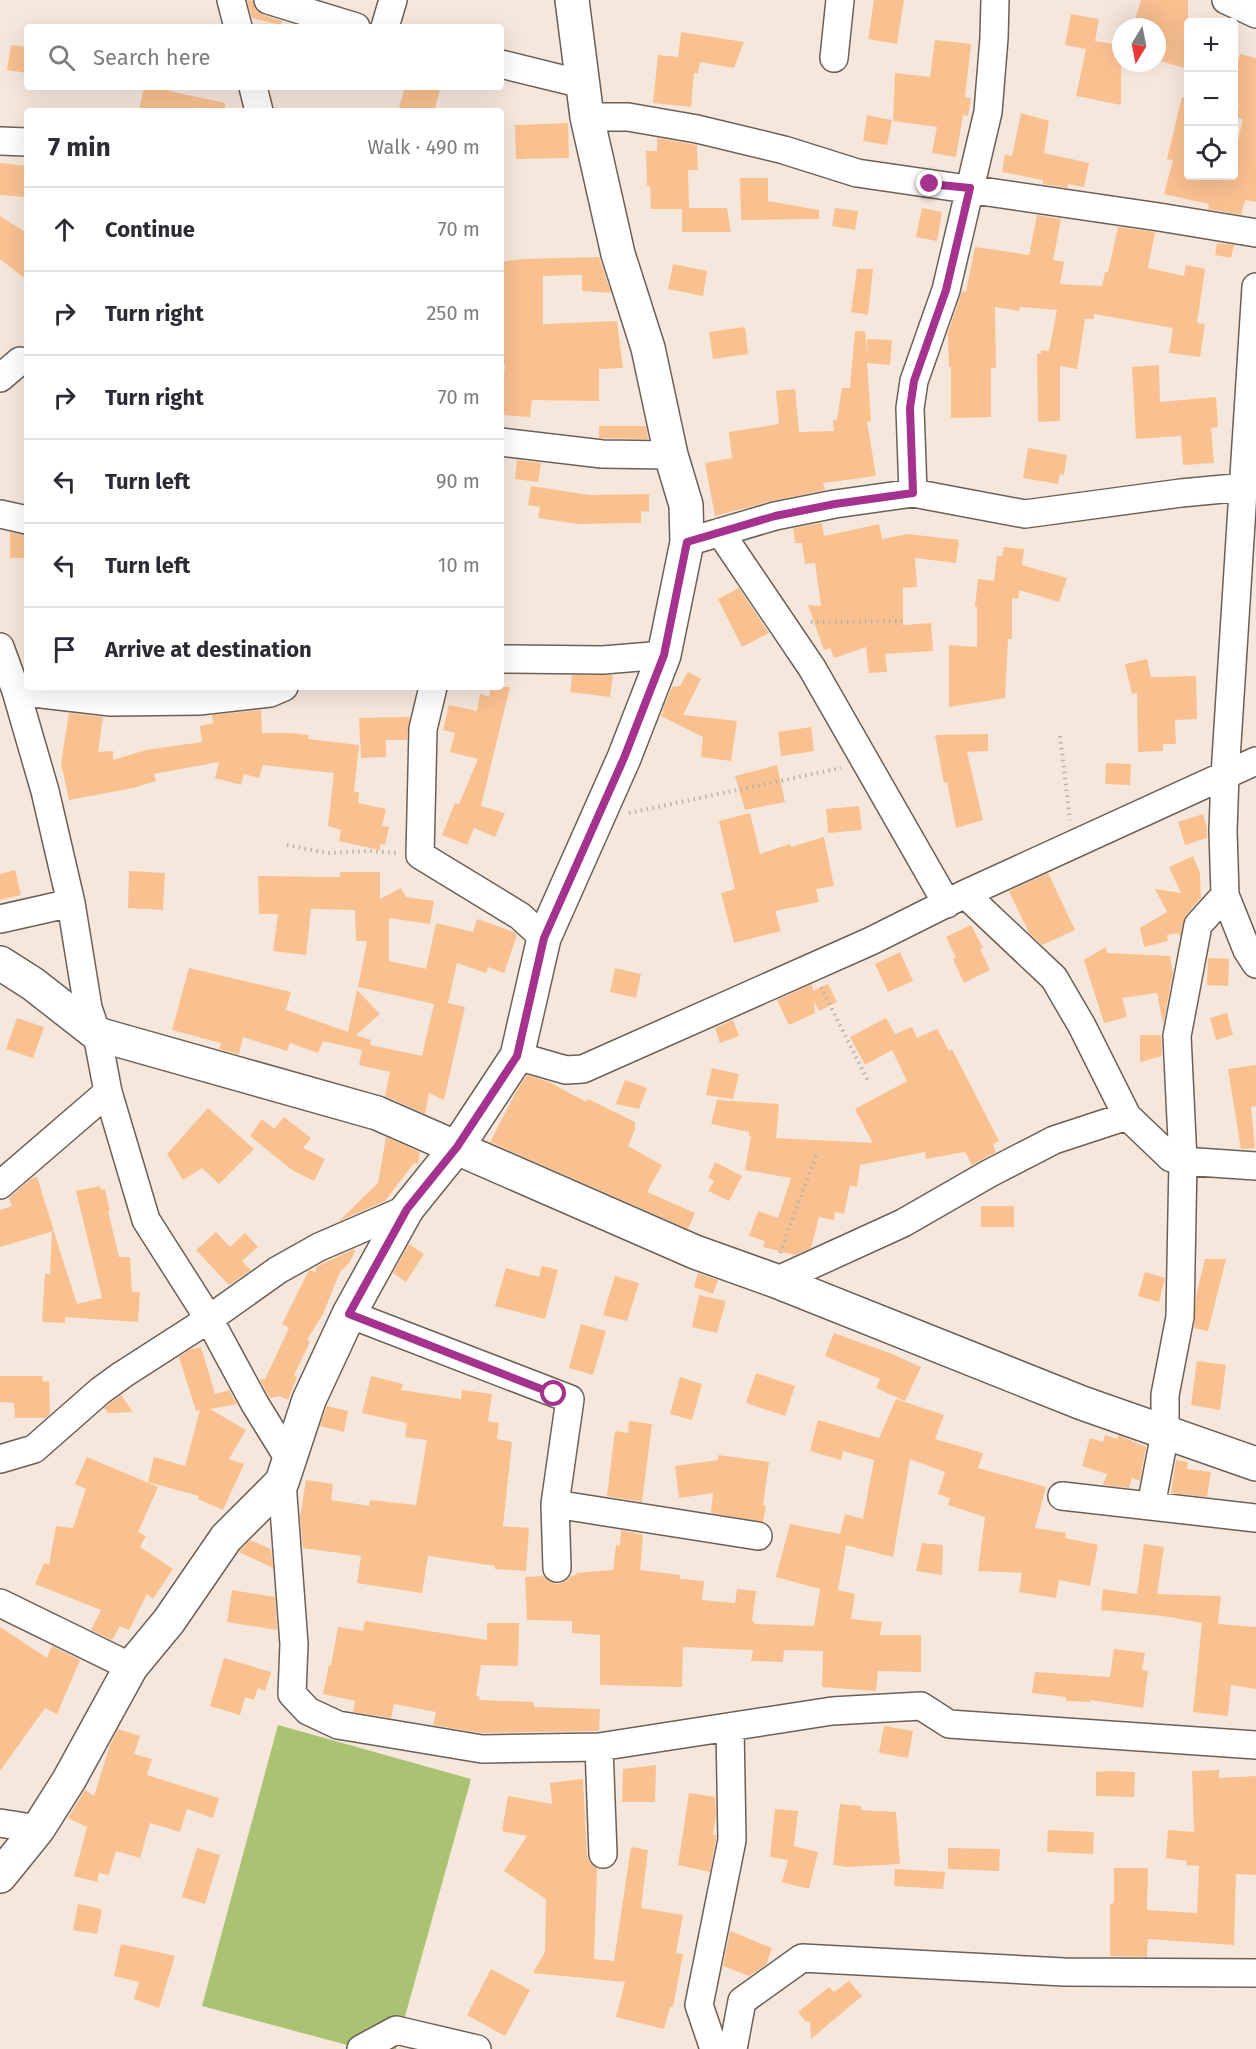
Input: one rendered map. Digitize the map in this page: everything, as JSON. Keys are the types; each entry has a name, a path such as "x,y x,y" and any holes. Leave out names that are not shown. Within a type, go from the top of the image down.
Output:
{"street":[{"path":"231,0 237,24"},
{"path":"268,0 347,24"},
{"path":"386,24 393,0"},
{"path":"0,1876 38,1829 69,1780 131,1667 169,1621 226,1538 285,1471 309,1400 349,1314 407,1209 457,1147 517,1056 544,938 624,758 664,655 687,542 686,505 671,455 648,348 618,254 587,117 572,0"},
{"path":"834,58 840,0"},
{"path":"913,493 910,408 914,381 946,290 988,111 995,0"},
{"path":"1226,0 1256,14"},
{"path":"504,65 582,84"},
{"path":"254,90 258,108"},
{"path":"587,117 628,117 697,129 784,150 858,173 970,188 1256,233"},
{"path":"0,141 24,142"},
{"path":"1256,287 1249,487 1225,775 1224,831 1225,896 1247,950 1256,963"},
{"path":"0,378 20,361 24,362"},
{"path":"504,442 602,454 671,455"},
{"path":"687,542 775,516 835,504 913,493 1025,514 1181,493 1249,487"},
{"path":"0,514 24,519"},
{"path":"720,532 812,668 865,761 956,899 1054,978 1082,1026 1127,1116 1171,1158 1183,1161 1256,1166"},
{"path":"0,647 16,691 45,791 71,903 88,1008 97,1034 108,1092 146,1220 209,1319 255,1404 285,1471 294,1644 292,1694 308,1711 338,1725 482,1749 599,1747 832,1711 921,1706 949,1724 1256,1745"},
{"path":"504,659 603,660 664,655"},
{"path":"16,691 111,702 199,701 270,693 277,690"},
{"path":"432,690 423,729 420,855 520,916 544,938"},
{"path":"517,1056 566,1070 583,1069 812,967 1256,762"},
{"path":"1151,1506 1166,1433 1165,1395 1180,1317 1183,1161 1177,1036 1198,925 1225,896"},
{"path":"0,919 71,903"},
{"path":"0,963 33,984 97,1034 377,1113 695,1252 774,1280 1082,1403 1256,1464"},
{"path":"0,1185 108,1092"},
{"path":"774,1280 903,1223 990,1173 1054,1140 1127,1116"},
{"path":"0,1459 34,1449 122,1374 209,1319 278,1270 308,1253 407,1209"},
{"path":"349,1314 570,1399 555,1504 556,1568"},
{"path":"1062,1496 1256,1518"},
{"path":"555,1504 758,1536"},
{"path":"0,1603 131,1667"},
{"path":"714,2049 699,2005 732,1840 730,1727"},
{"path":"599,1747 603,1854"},
{"path":"0,1823 38,1829"},
{"path":"732,2049 742,2001 802,1958 1064,1972 1256,1973"},
{"path":"362,2049 396,2030 477,2049"}],"path":[{"path":"780,623 906,621"},
{"path":"1060,736 1073,845"},
{"path":"598,814 632,813 673,805 832,771 865,761"},
{"path":"286,845 327,854 370,852 420,855"},
{"path":"812,967 869,1083"},
{"path":"774,1280 817,1153"}],"green space":[{"path":"278,1725 471,1779 396,2049 362,2049 202,2006"}],"building":[{"path":"247,0 253,1 256,10 263,15 282,21 281,24 277,24 252,18"},
{"path":"874,0 904,0 897,44 868,39"},
{"path":"1141,0 1188,0 1188,18 1184,18 1184,68 1166,63 1166,18 1136,18"},
{"path":"1071,14 1099,19 1095,41 1112,44 1112,72 1121,72 1121,105 1076,96 1086,49 1065,45"},
{"path":"681,32 744,42 734,68 700,62 698,73 694,73 691,107 653,103 658,55 678,57"},
{"path":"935,40 971,44 965,97 971,98 968,116 963,115 956,157 932,153 937,127 893,121 895,73 930,77"},
{"path":"11,45 24,47 24,73 7,70"},
{"path":"1240,54 1256,58 1256,202 1245,200 1241,215 1208,209 1209,204 1164,194 1173,160 1167,159 1182,97 1184,97 1184,180 1238,180 1238,140 1243,119 1238,118"},
{"path":"143,90 169,90 225,103 225,108 140,108"},
{"path":"404,90 440,90 435,108 399,108"},
{"path":"1021,113 1049,121 1044,153 1089,163 1084,187 1068,184 1067,188 1043,184 1043,180 1002,172 1005,155 1012,156"},
{"path":"867,115 892,120 887,145 863,141"},
{"path":"568,123 569,158 516,159 515,125"},
{"path":"657,138 697,145 698,170 688,170 689,208 727,208 731,232 682,232 682,209 651,209 650,186 647,186 646,151 657,151"},
{"path":"0,163 24,166 24,197 0,195"},
{"path":"740,178 768,178 768,201 819,210 819,219 741,220"},
{"path":"835,208 858,211 855,230 832,226"},
{"path":"922,208 942,212 937,241 916,237"},
{"path":"1037,215 1061,219 1053,260 1064,262 1060,284 1102,286 1105,272 1108,272 1118,227 1155,232 1148,268 1184,276 1186,265 1205,269 1197,323 1205,324 1200,357 1169,353 1173,328 1094,314 1094,319 1085,319 1077,369 1060,366 1060,421 1038,422 1037,354 1041,354 1041,350 1049,351 1057,310 1020,307 1019,311 995,307 996,368 991,368 991,417 951,418 951,367 949,367 947,336 962,291 966,292 975,247 1029,255"},
{"path":"0,216 24,231 24,278 0,259"},
{"path":"1217,243 1234,245 1231,258 1215,255"},
{"path":"599,257 611,293 582,291 582,275 543,276 543,324 617,321 623,368 599,369 599,401 532,400 530,417 504,415 504,262"},
{"path":"673,264 707,271 703,296 668,289"},
{"path":"857,269 873,269 868,315 851,312"},
{"path":"745,327 748,354 713,359 709,332"},
{"path":"855,331 865,331 867,352 867,339 892,340 890,365 867,363 871,421 867,422 876,476 823,483 825,490 715,516 705,463 732,458 729,432 779,424 776,391 795,389 799,432 834,431 833,420 837,420 842,388 850,388"},
{"path":"1159,365 1160,402 1216,397 1218,427 1211,428 1214,463 1183,465 1181,436 1136,439 1132,367"},
{"path":"599,426 646,426 648,439 599,438"},
{"path":"1028,448 1067,455 1064,475 1060,474 1058,484 1023,478"},
{"path":"517,460 541,463 538,482 515,479"},
{"path":"531,486 589,495 649,494 649,512 641,511 641,523 577,524 538,518 540,507 528,505"},
{"path":"822,523 824,536 879,524 882,539 908,534 959,540 956,563 915,558 917,587 903,588 903,625 931,623 933,651 885,654 887,672 869,673 866,647 834,658 830,648 824,650 808,605 821,606 815,563 805,564 802,543 795,543 793,528"},
{"path":"10,532 24,534 24,558 10,558"},
{"path":"1004,547 1024,549 1022,565 1067,578 1059,602 1019,590 1018,599 1012,598 1012,639 1008,639 1005,698 949,707 949,645 977,647 977,607 975,606 978,579 994,581 997,556 1002,556"},
{"path":"739,588 769,633 742,647 718,599"},
{"path":"1147,659 1151,677 1196,676 1197,719 1175,720 1176,744 1163,744 1163,751 1138,752 1137,693 1132,694 1125,664"},
{"path":"688,672 701,679 683,715 737,721 731,761 701,757 703,737 661,716 665,712 662,711 672,687 680,686"},
{"path":"572,675 613,675 610,697 570,692"},
{"path":"504,687 510,687 481,806 505,813 495,837 474,828 467,845 442,835 455,803 459,804 478,759 450,752 455,733 443,730 449,705 477,711 480,694 489,697 490,690 504,690"},
{"path":"261,710 262,733 309,735 308,739 359,745 354,792 359,792 358,803 386,809 382,826 389,827 385,845 380,844 380,850 339,841 341,830 328,826 334,773 263,765 259,778 244,774 241,785 215,778 219,762 154,774 156,781 133,788 69,800 61,763 69,713 103,717 98,752 113,751 113,760 146,750 202,742 200,726 213,723 212,715"},
{"path":"410,717 407,740 386,740 386,757 361,758 359,718"},
{"path":"811,727 814,751 781,756 778,732"},
{"path":"988,734 988,751 967,752 983,820 956,828 935,735"},
{"path":"1106,763 1131,764 1130,785 1105,784"},
{"path":"777,765 785,802 745,810 735,776"},
{"path":"859,806 862,830 828,833 826,809"},
{"path":"750,813 760,854 790,844 791,847 824,837 834,886 816,889 819,902 775,911 781,931 734,943 721,893 735,889 719,821"},
{"path":"1203,814 1207,838 1185,845 1178,822"},
{"path":"1193,856 1200,873 1201,898 1186,915 1180,937 1178,933 1167,935 1168,941 1144,947 1140,928 1167,912 1155,889 1181,893 1169,867"},
{"path":"15,870 21,895 0,900 0,874"},
{"path":"129,871 165,873 163,910 128,908"},
{"path":"340,872 380,872 380,899 401,888 406,897 434,901 430,924 389,918 389,961 426,969 436,923 473,932 477,919 517,935 504,973 488,967 486,973 457,963 448,1003 465,1007 444,1100 429,1093 425,1114 385,1096 390,1072 359,1065 362,1050 323,1041 318,1053 290,1043 287,1051 243,1037 239,1054 219,1049 221,1043 172,1030 189,968 291,992 286,1010 348,1032 357,990 380,1014 356,1035 371,1040 370,1045 422,1056 434,1004 358,987 367,941 356,941 355,910 311,909 306,955 273,951 278,914 259,914 258,876 340,877"},
{"path":"1048,873 1075,930 1042,945 1029,933 1009,891"},
{"path":"971,925 983,948 980,949 990,970 964,983 946,937"},
{"path":"1106,947 1107,953 1170,956 1173,973 1163,1024 1157,993 1122,998 1127,1017 1104,1023 1084,960"},
{"path":"900,952 913,981 888,992 875,964"},
{"path":"1208,958 1229,959 1228,986 1207,985"},
{"path":"615,968 641,974 636,998 610,992"},
{"path":"812,984 813,991 828,984 837,1002 819,1011 814,1001 815,1013 789,1025 777,1000"},
{"path":"1227,1013 1233,1035 1216,1040 1210,1018"},
{"path":"17,1018 44,1027 33,1058 6,1049"},
{"path":"886,1018 895,1034 912,1027 917,1038 937,1029 949,1051 952,1049 999,1141 993,1144 996,1152 972,1165 965,1152 926,1159 925,1152 860,1165 857,1187 850,1185 844,1214 835,1212 834,1220 819,1217 811,1248 795,1255 763,1247 765,1241 749,1236 758,1211 778,1218 791,1178 745,1170 751,1136 749,1132 711,1124 717,1100 779,1104 776,1138 873,1143 855,1109 907,1081 892,1050 865,1065 850,1037"},
{"path":"733,1020 739,1036 720,1043 715,1028"},
{"path":"1140,1035 1161,1035 1162,1056 1140,1062"},
{"path":"1256,1065 1256,1106 1251,1107 1255,1148 1241,1149 1228,1069"},
{"path":"712,1068 739,1074 733,1099 706,1095"},
{"path":"527,1075 549,1082 586,1102 588,1099 635,1122 635,1129 628,1146 662,1165 647,1192 695,1213 688,1229 490,1142"},
{"path":"625,1080 647,1088 639,1109 616,1104"},
{"path":"208,1108 254,1149 219,1184 202,1168 183,1180 167,1154"},
{"path":"284,1117 311,1138 303,1148 325,1159 314,1181 292,1170 250,1136 262,1119 274,1129"},
{"path":"386,1137 420,1152 418,1164 414,1163 385,1201 339,1221 378,1183"},
{"path":"715,1162 742,1176 729,1201 708,1191 714,1181 708,1178"},
{"path":"37,1177 54,1231 0,1247 0,1210 12,1206 9,1198 31,1179"},
{"path":"100,1186 101,1190 105,1189 119,1257 130,1257 132,1292 140,1292 138,1322 65,1317 65,1323 42,1322 45,1274 50,1274 52,1232 54,1232 77,1304 102,1298 76,1191"},
{"path":"981,1206 1014,1206 1014,1227 981,1227"},
{"path":"216,1232 230,1247 245,1233 258,1247 242,1261 251,1270 229,1285 196,1250"},
{"path":"409,1244 424,1254 406,1282 393,1273"},
{"path":"354,1249 350,1262 340,1272 323,1314 307,1340 310,1342 294,1375 297,1377 288,1400 279,1396 270,1398 260,1380 265,1379 289,1328 282,1324 309,1270 316,1272 316,1267"},
{"path":"1205,1259 1226,1259 1208,1331 1194,1328 1196,1296"},
{"path":"542,1266 558,1270 545,1319 495,1306 506,1268 539,1277"},
{"path":"1145,1272 1165,1278 1159,1302 1138,1296"},
{"path":"698,1273 718,1280 713,1294 694,1287"},
{"path":"615,1276 639,1283 627,1321 603,1315"},
{"path":"699,1295 726,1301 717,1333 692,1327"},
{"path":"581,1324 606,1331 593,1375 569,1368"},
{"path":"834,1333 921,1367 905,1401 876,1388 880,1379 825,1356"},
{"path":"201,1347 215,1394 229,1390 237,1404 210,1409 246,1430 229,1459 244,1464 223,1510 198,1499 199,1496 148,1482 154,1457 185,1466 200,1410 196,1411 179,1357 189,1350"},
{"path":"1197,1361 1226,1365 1220,1410 1191,1405"},
{"path":"756,1373 795,1386 785,1416 746,1403"},
{"path":"0,1376 42,1376 43,1382 49,1381 50,1414 45,1418 15,1418 14,1403 0,1402"},
{"path":"371,1376 403,1384 401,1390 461,1399 462,1390 492,1394 488,1421 499,1423 497,1439 512,1442 503,1526 529,1528 526,1571 495,1569 495,1566 428,1556 422,1593 357,1583 361,1556 303,1548 300,1517 306,1480 333,1484 331,1500 369,1506 370,1500 416,1505 427,1440 405,1437 407,1423 362,1413"},
{"path":"680,1377 702,1384 692,1420 670,1414"},
{"path":"121,1395 133,1412 108,1413 104,1408"},
{"path":"896,1399 944,1415 935,1439 983,1453 978,1468 1046,1487 1035,1528 1066,1533 1065,1538 1098,1545 1090,1586 1059,1580 1056,1598 1019,1592 1022,1573 978,1571 985,1517 948,1505 950,1498 938,1494 945,1472 910,1459 893,1557 846,1545 838,1590 855,1594 851,1619 882,1622 880,1635 921,1635 921,1672 878,1671 876,1691 822,1687 823,1651 784,1650 783,1662 751,1661 753,1650 683,1647 682,1687 600,1685 600,1635 572,1633 572,1621 527,1620 525,1577 544,1576 550,1582 558,1584 577,1575 576,1573 613,1570 616,1545 620,1546 621,1530 643,1535 640,1570 680,1575 680,1579 704,1581 702,1600 735,1603 737,1589 756,1591 752,1621 754,1624 814,1626 820,1589 776,1577 790,1524 840,1534 845,1514 863,1519 874,1460 843,1451 841,1460 810,1451 818,1420 879,1438"},
{"path":"327,1406 348,1411 344,1432 320,1426"},
{"path":"629,1421 652,1424 642,1502 607,1496 615,1431 628,1433"},
{"path":"1105,1435 1117,1439 1118,1435 1146,1447 1140,1481 1132,1478 1129,1488 1103,1485 1107,1474 1082,1466 1090,1438 1103,1442"},
{"path":"718,1455 769,1462 763,1522 711,1513 713,1493 679,1498 675,1466 718,1460"},
{"path":"87,1457 158,1487 138,1532 146,1536 140,1547 173,1569 153,1599 147,1594 129,1630 120,1626 112,1640 91,1630 101,1610 35,1584 44,1563 49,1565 56,1526 73,1528 86,1489 75,1484"},
{"path":"1176,1460 1188,1462 1187,1469 1211,1472 1207,1497 1171,1493"},
{"path":"250,1540 271,1549 273,1568 239,1552"},
{"path":"922,1543 943,1545 942,1575 916,1571"},
{"path":"1144,1544 1164,1547 1157,1594 1221,1596 1218,1624 1256,1627 1256,1689 1231,1685 1228,1716 1193,1712 1202,1623 1163,1616 1101,1610 1103,1589 1137,1594"},
{"path":"232,1590 275,1597 277,1630 227,1622"},
{"path":"365,1621 487,1640 487,1623 519,1623 518,1666 481,1665 476,1696 480,1697 479,1700 534,1702 534,1707 600,1709 599,1731 480,1733 433,1725 436,1712 394,1704 391,1718 353,1712 355,1701 323,1694 338,1627 363,1631"},
{"path":"0,1627 47,1658 52,1646 80,1660 57,1714 45,1708 0,1771"},
{"path":"1114,1649 1145,1653 1142,1670 1148,1671 1143,1708 1090,1700 1090,1702 1066,1701 1066,1697 1032,1693 1035,1672 1110,1677"},
{"path":"224,1658 271,1672 265,1691 258,1688 254,1700 245,1697 240,1715 210,1706"},
{"path":"884,1726 913,1731 908,1758 879,1753"},
{"path":"118,1729 140,1736 134,1754 152,1759 147,1775 219,1798 213,1818 187,1809 180,1832 150,1823 140,1858 116,1851 109,1875 99,1873 97,1882 74,1876 87,1827 68,1818 85,1790 94,1796 110,1745"},
{"path":"656,1765 655,1802 622,1802 623,1769"},
{"path":"1219,1770 1219,1778 1256,1776 1256,1875 1236,1874 1234,1945 1148,1939 1147,1957 1110,1956 1110,1904 1114,1903 1114,1868 1148,1868 1147,1910 1197,1913 1199,1866 1186,1865 1187,1861 1166,1858 1168,1830 1194,1832 1192,1771"},
{"path":"1096,1772 1135,1772 1134,1797 1096,1796"},
{"path":"583,1779 587,1855 590,1863 597,1868 594,1959 614,1961 631,1847 648,1850 641,1908 683,1915 676,1953 683,1954 673,2007 670,2007 664,2029 616,2017 625,1982 533,1973 545,1952 546,1899 504,1871 527,1836 502,1831 508,1796 552,1804 550,1783"},
{"path":"689,1793 715,1797 716,1815 713,1835 716,1835 716,1839 710,1872 678,1865"},
{"path":"840,1804 861,1806 861,1810 896,1812 900,1864 847,1867 833,1865"},
{"path":"775,1809 798,1811 794,1846 818,1852 809,1889 782,1882 788,1860 770,1857"},
{"path":"1048,1830 1094,1832 1093,1854 1047,1852"},
{"path":"197,1848 220,1855 205,1904 182,1897"},
{"path":"948,1848 1000,1849 999,1871 948,1869"},
{"path":"895,1869 945,1872 943,1889 894,1886"},
{"path":"78,1904 102,1909 97,1934 73,1930"},
{"path":"730,1931 772,1948 766,1965 749,1976 723,1966"},
{"path":"121,1944 175,1956 159,2008 134,1999 139,1982 114,1976"},
{"path":"491,1969 530,1990 505,2036 467,2015"},
{"path":"849,1981 862,1996 811,2039 810,2022 806,2022 798,2012 829,1987 834,1992"}],"route":[{"path":"554,1394 349,1314 407,1209 457,1147 517,1056 544,938 624,758 664,655 687,542 775,516 835,504 913,493 910,408 914,381 946,290 970,188 930,184"}]}
